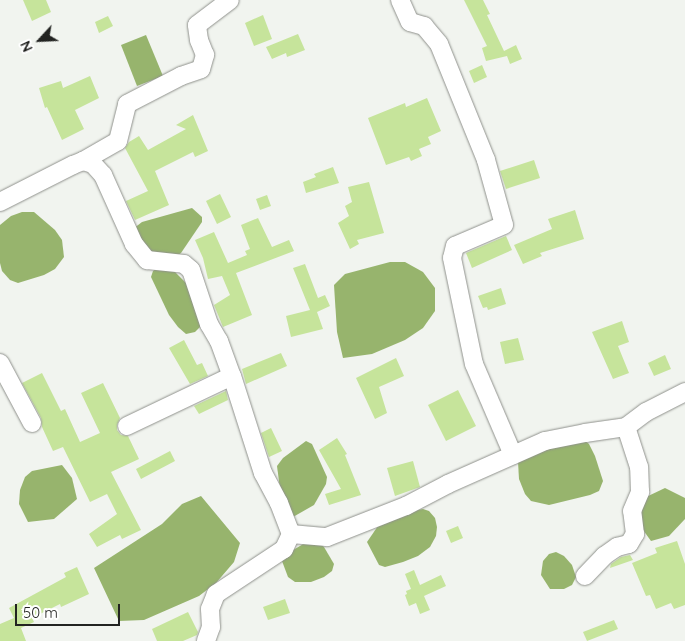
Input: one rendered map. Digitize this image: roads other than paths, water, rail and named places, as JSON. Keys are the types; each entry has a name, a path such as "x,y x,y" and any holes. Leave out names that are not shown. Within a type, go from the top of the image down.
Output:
{"street":[{"path":"0,202 83,162 118,141 127,104 180,76 201,69 205,55 199,40 197,25 230,0"},
{"path":"400,0 410,22 424,26 439,44 486,160 504,225 455,246 452,258 474,364 513,455"},
{"path":"83,162 93,164 103,175 134,244 147,260 184,264 191,270 209,324 219,341 232,376 263,473 279,503 291,534 284,549 216,594 210,609 211,627 206,641"},
{"path":"0,363 32,423"},
{"path":"128,426 232,376"},
{"path":"291,534 326,536 406,506 448,484 545,441 585,432 626,428 646,412 685,392"},
{"path":"585,576 604,556 617,547 629,544 636,534 632,511 640,492 639,467 626,428"}]}
